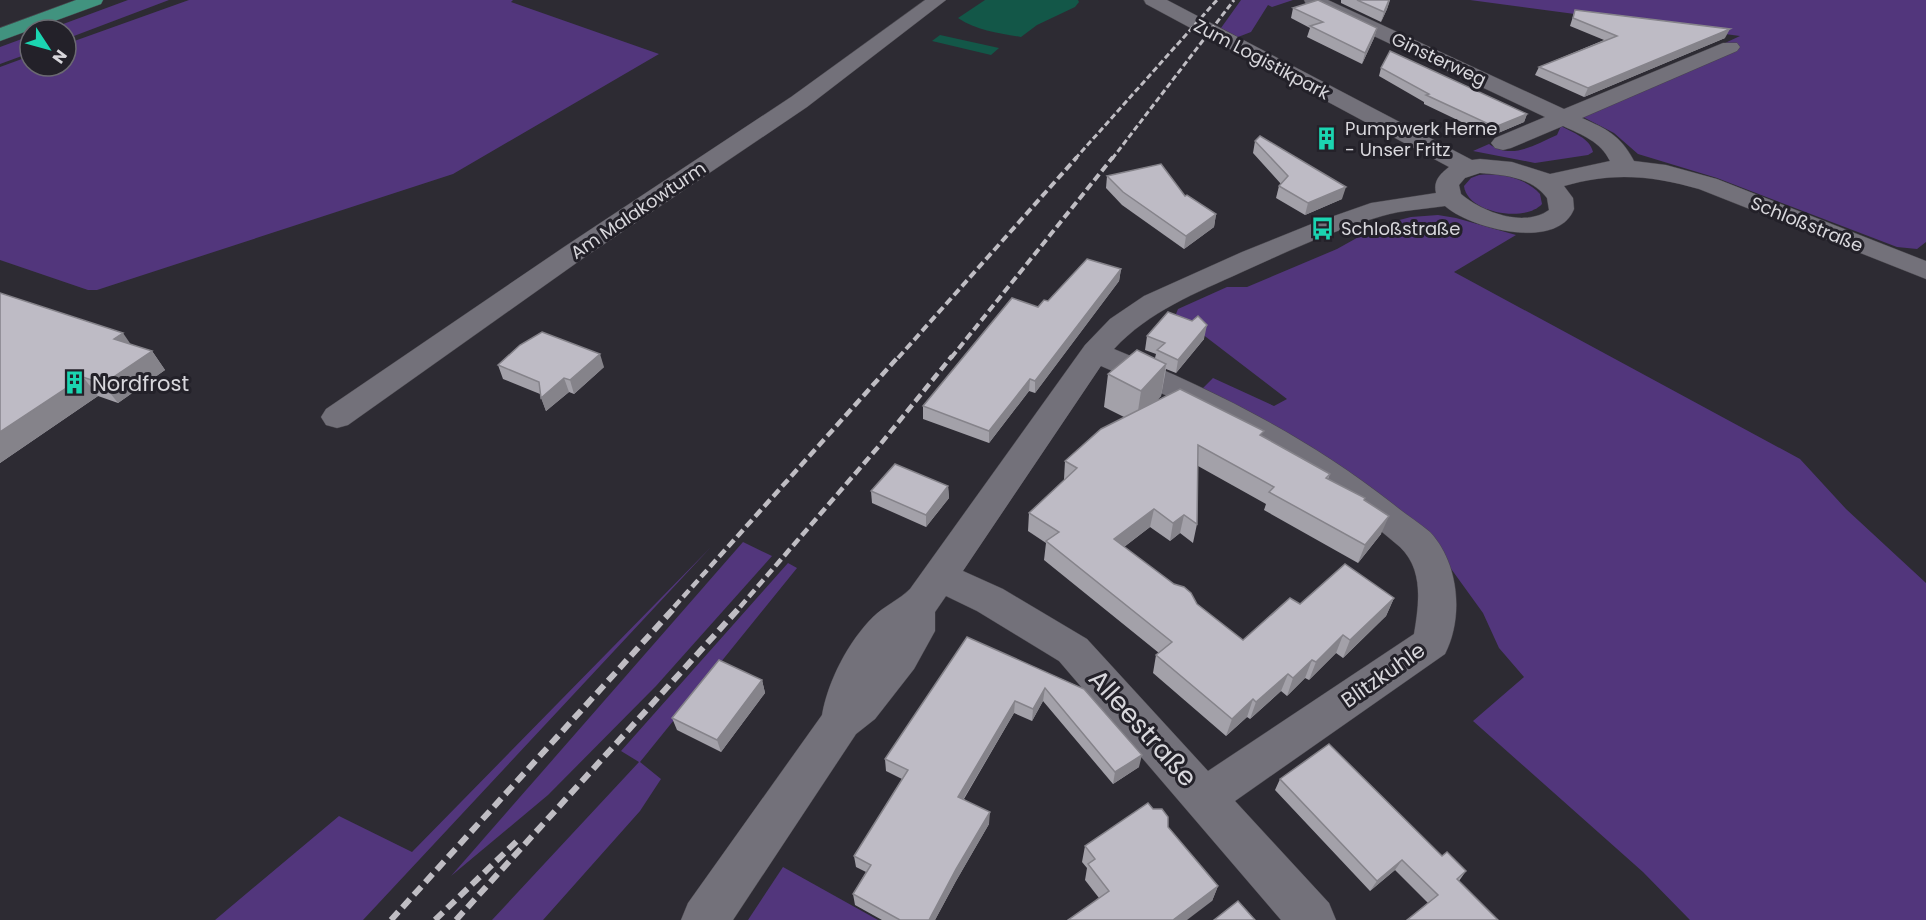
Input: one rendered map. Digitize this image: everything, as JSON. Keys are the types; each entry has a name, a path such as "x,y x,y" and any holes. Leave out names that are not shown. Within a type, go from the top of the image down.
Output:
{"highway":[{"path":"0,21 58,0"},
{"path":"0,35 94,0"}],"street":[{"name":"Am Malakowturm","path":"337,417 564,260 799,102 937,0"},
{"name":"Zum Logistikpark","path":"1153,0 1468,168"},
{"name":"Ginsterweg","path":"1313,0 1601,135 1616,150 1625,168"},
{"path":"1503,143 1730,47"},
{"path":"1468,168 1508,168 1546,183 1561,198 1563,206 1554,218 1531,225 1485,218 1460,206 1451,198 1446,183 1457,171 1468,168"},
{"name":"Schloßstraße","path":"1546,183 1583,172 1625,168 1660,172 1724,190 1926,272"},
{"path":"705,920 842,721 861,707 900,657 916,631 916,608 940,577 1095,352 1120,325 1154,302 1323,228 1380,208 1451,198"},
{"name":"Blitzkuhle","path":"1095,352 1146,373 1238,418 1296,452 1366,500 1424,550 1436,579 1437,612 1431,644 1205,797"},
{"name":"Alleestraße","path":"940,577 990,600 1073,650 1312,920"}],"shaded area":[{"path":"128,0 169,0 78,34 78,19"},
{"path":"189,0 513,0 511,2 659,54 453,174 97,290 88,290 0,260 0,67 18,60 18,78 78,78 78,40"},
{"path":"985,0 1078,0 1079,2 1075,7 1037,25 1021,37 980,29 958,18"},
{"path":"1241,0 1293,0 1272,7 1268,5 1251,32 1238,37 1221,28"},
{"path":"1470,0 1926,0 1926,242 1917,249 1897,247 1717,178 1638,154 1614,133 1583,117 1738,48 1725,43 1740,36"},
{"path":"940,35 999,48 991,55 932,41"},
{"path":"18,40 18,57 0,64 0,47"},
{"path":"1561,126 1585,139 1593,152 1588,155 1535,163 1473,151 1489,144 1506,151 1523,149 1557,135"},
{"path":"1479,175 1512,177 1519,180 1540,194 1542,204 1534,210 1523,213 1511,214 1486,209 1475,203 1464,186 1471,178"},
{"path":"1438,215 1516,235 1454,272 1800,459 1846,509 1926,583 1926,920 1690,920 1643,872 1473,721 1524,677 1499,648 1483,613 1444,559 1202,389 1213,378 1274,406 1287,399 1176,314 1178,309 1227,287 1247,287 1337,249 1380,225 1411,217"},
{"path":"743,542 772,556 656,686 548,795 451,876"},
{"path":"711,547 363,920 215,920 339,816 412,852"},
{"path":"788,563 797,568 640,762 661,779 640,811 543,920 492,920 639,762 621,751"},
{"path":"783,867 878,920 748,920"}],"building":[{"path":"1318,0 1377,28 1365,53 1310,26 1323,22 1293,8"},
{"path":"1357,0 1389,0 1384,12"},
{"path":"1575,10 1730,29 1588,88 1539,67 1617,36 1573,18"},
{"path":"1390,51 1527,114 1495,127 1426,95 1429,94 1381,68"},
{"path":"1260,136 1346,187 1308,203 1279,186 1288,176 1255,141"},
{"path":"1161,164 1185,196 1187,195 1216,214 1186,236 1123,192 1107,176"},
{"path":"1087,259 1121,269 1035,381 1030,379 989,431 923,406 1012,298 1038,307 1044,300 1048,301"},
{"name":"Nordfrost","path":"0,293 123,333 114,339 152,351 103,384 83,377 0,432"},
{"path":"1168,312 1192,321 1198,316 1207,325 1178,360 1157,350 1165,343 1147,336"},
{"path":"542,332 600,354 570,380 564,378 541,398 539,382 498,365 520,345"},
{"path":"1137,350 1166,364 1141,391 1108,374"},
{"path":"1180,389 1264,431 1260,435 1330,474 1326,478 1365,498 1364,500 1389,516 1365,545 1269,492 1274,487 1198,445 1197,524 1184,515 1173,523 1154,509 1114,539 1174,584 1184,587 1191,593 1197,604 1243,640 1290,598 1300,604 1345,564 1394,598 1350,640 1343,635 1316,662 1312,660 1293,678 1288,674 1256,702 1253,699 1232,719 1156,655 1172,642 1046,541 1059,532 1029,513 1077,468 1065,461 1101,429"},
{"path":"895,464 948,486 926,515 871,491"},
{"path":"967,637 1084,689 1142,755 1115,772 1045,688 1033,709 1015,701 958,797 990,812 929,920 900,920 853,894 871,865 854,856 908,770 885,759"},
{"path":"719,660 762,680 717,740 672,718"},
{"path":"1329,744 1442,856 1447,852 1466,871 1457,879 1498,920 1407,920 1438,895 1402,860 1377,881 1280,779"},
{"path":"1148,803 1153,809 1162,809 1168,817 1168,827 1218,886 1173,920 1068,920 1109,891 1088,864 1095,859 1085,846"},
{"path":"1238,901 1255,920 1214,920"}],"railway":[{"path":"1075,159 1217,0"},
{"path":"1112,159 1234,0"},
{"path":"898,358 1077,157"},
{"path":"951,358 1113,157"},
{"path":"674,607 899,356"},
{"path":"740,607 879,446 952,356"},
{"path":"391,920 676,606"},
{"path":"456,920 741,606"},
{"path":"435,920 518,840"}],"place":[{"name":"Pumpwerk Herne - Unser Fritz","path":"1327,138"},
{"name":"Schloßstraße","path":"1323,228"},
{"name":"Nordfrost","path":"74,383"}]}
